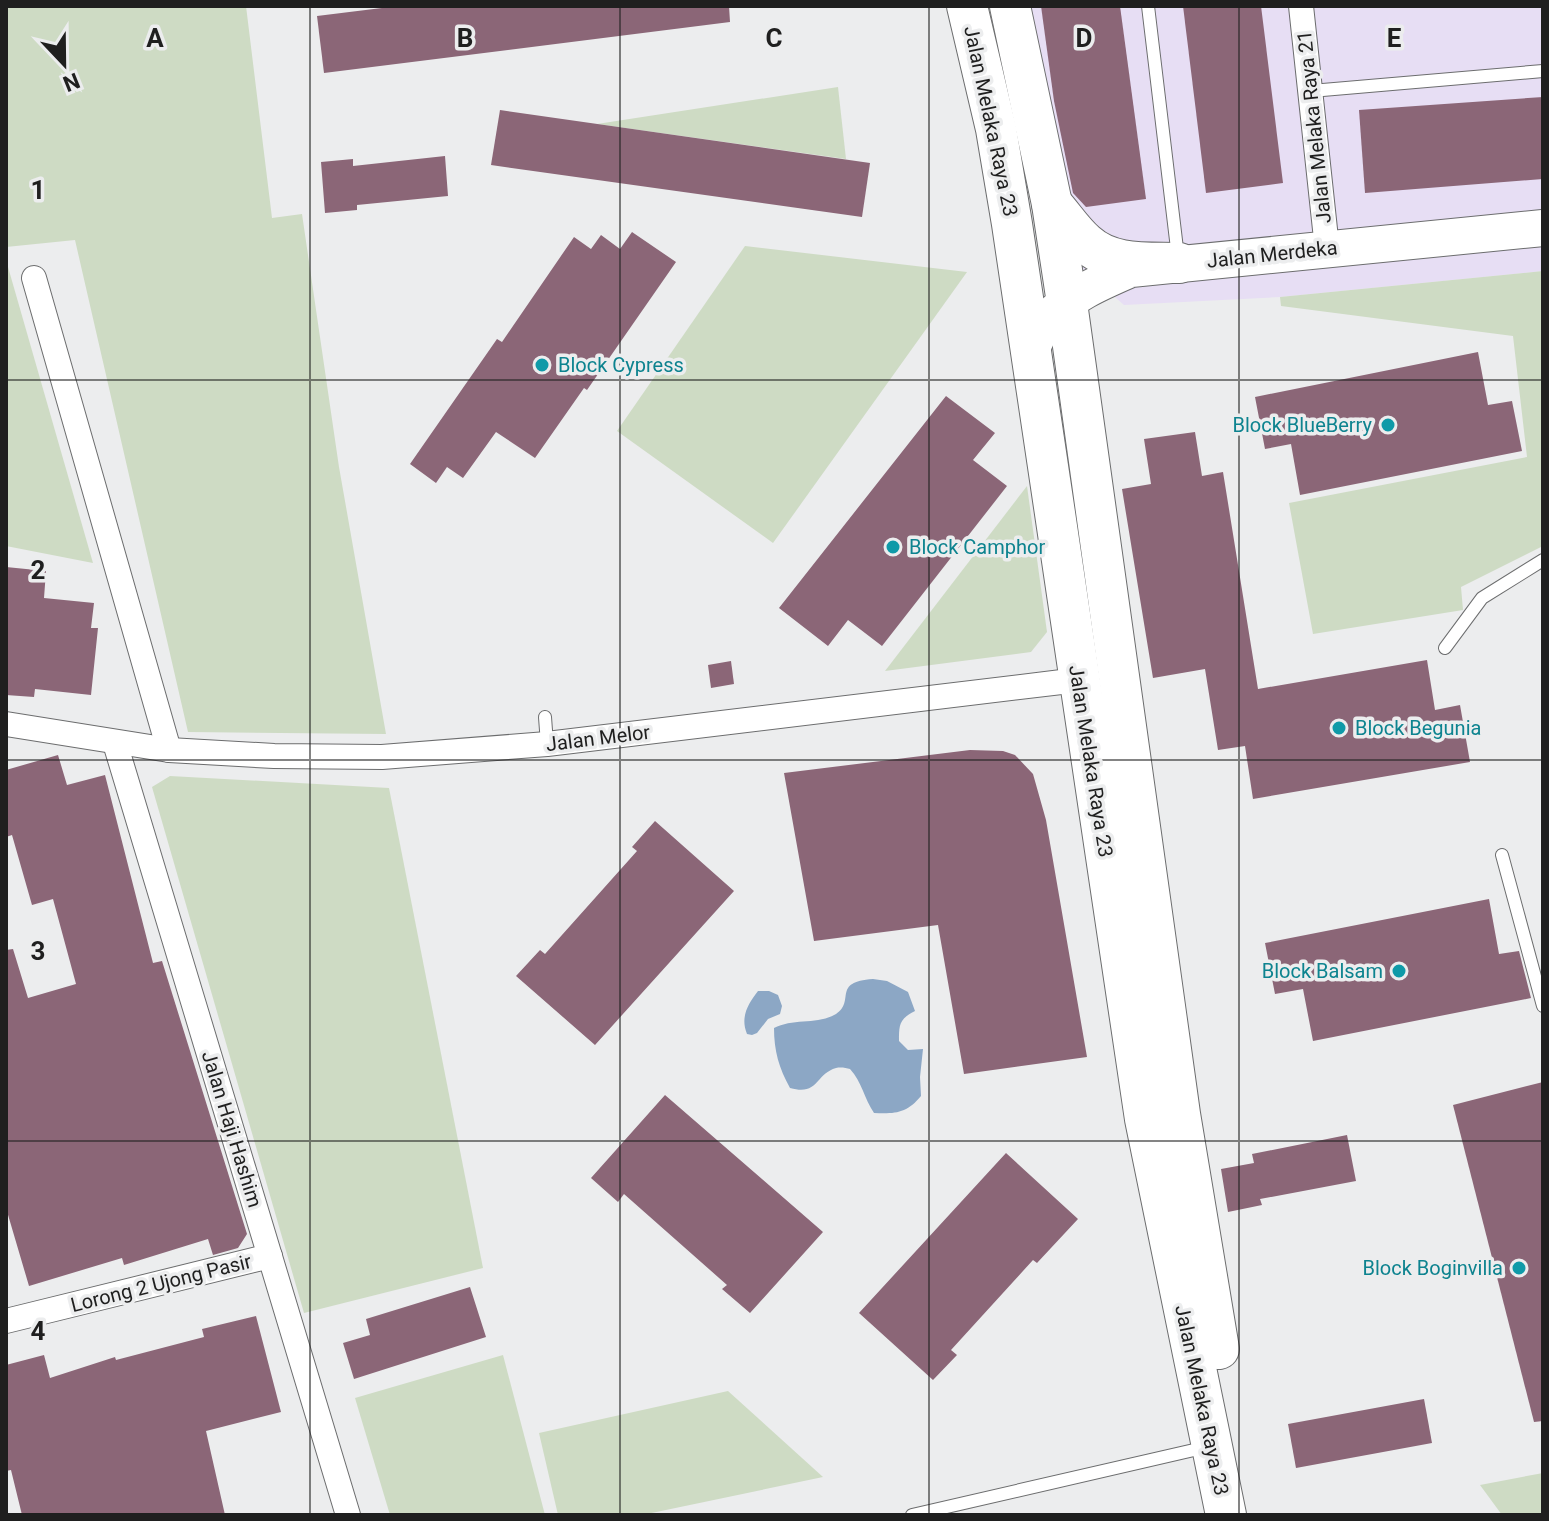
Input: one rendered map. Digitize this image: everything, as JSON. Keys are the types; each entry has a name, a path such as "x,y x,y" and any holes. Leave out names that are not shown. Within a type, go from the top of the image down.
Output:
{"main road":[{"name":"Jalan Melaka Raya 23","path":"967,6 996,129 1032,348 1078,680 1162,1117 1209,1301 1250,1515"},
{"name":"Jalan Melaka Raya 23","path":"1010,6 1052,204 1067,303 1162,1117 1210,1447 1226,1515"},
{"path":"1052,204 1087,244 1108,257 1130,262 1179,263"},
{"name":"Jalan Merdeka","path":"1032,348 1045,321 1067,303 1097,284 1131,269 1543,228"}],"street":[{"name":"Jalan Melaka Raya 21","path":"1301,6 1327,248"},
{"path":"34,278 169,750"},
{"name":"Jalan Melor","path":"6,724 169,750 274,756 382,757 547,744 1078,680"},
{"name":"Jalan Haji Hashim","path":"115,743 348,1515"},
{"name":"Lorong 2 Ujong Pasir","path":"6,1321 270,1256"}],"lane":[{"path":"1148,6 1179,263"},
{"path":"1311,91 1543,71"},
{"path":"1445,648 1482,598 1543,560"},
{"path":"545,717 547,744"},
{"path":"1502,855 1543,1006"},
{"path":"912,1515 1210,1447"}],"shaded area":[{"path":"1031,6 1543,6 1543,271 1280,297 1124,305 1078,265 1052,160"}],"green space":[{"path":"6,6 246,6 272,218 302,214 339,467 386,734 188,732 75,240 6,247"},
{"path":"838,87 846,159 597,124"},
{"path":"745,246 967,272 773,543 617,431"},
{"path":"6,260 93,563 6,546"},
{"path":"1543,271 1543,546 1461,587 1463,610 1313,634 1289,503 1527,457 1513,336 1281,306 1280,297"},
{"path":"1027,486 1047,632 1031,652 885,671"},
{"path":"170,776 389,788 483,1268 304,1313 152,787"},
{"path":"503,1355 545,1515 390,1515 355,1398"},
{"path":"728,1391 823,1477 642,1515 558,1515 539,1433"},
{"path":"1543,1473 1543,1515 1502,1515 1480,1485"}],"water":[{"path":"873,979 887,981 908,992 915,1011 901,1023 899,1041 908,1050 923,1049 921,1096 900,1111 874,1113 854,1074 850,1069 842,1068 829,1071 812,1087 799,1090 790,1088 778,1059 774,1028 836,1014 842,1009 852,984"},
{"path":"758,991 778,995 782,1006 780,1014 768,1019 752,1035 747,1034 745,1016"}],"building":[{"path":"398,6 729,6 730,22 324,73 317,16"},
{"path":"1041,6 1120,6 1146,199 1086,207 1073,193 1054,101"},
{"path":"1183,6 1261,6 1283,183 1206,193"},
{"path":"1543,97 1543,179 1365,193 1359,110"},
{"path":"500,110 870,163 862,217 491,165"},
{"path":"445,156 448,196 357,205 357,210 325,213 321,162 353,159 353,166"},
{"name":"Block Cypress","path":"632,232 676,262 587,390 584,388 535,458 496,432 463,478 447,467 436,483 410,464 497,339 502,342 574,237 591,249 601,235 620,249"},
{"name":"Block BlueBerry","path":"1478,352 1488,405 1512,401 1522,451 1300,495 1291,444 1265,449 1255,397"},
{"name":"Block Camphor","path":"946,396 995,433 973,460 1007,486 882,646 848,620 828,646 779,608"},
{"path":"1195,432 1202,476 1223,472 1258,689 1427,660 1435,710 1460,705 1470,762 1253,799 1245,746 1218,750 1205,669 1153,678 1122,489 1151,484 1144,439"},
{"path":"6,567 46,571 44,598 94,603 91,628 98,628 91,695 35,689 34,697 6,695"},
{"path":"731,661 734,684 711,688 708,665"},
{"path":"970,750 1003,751 1015,755 1033,774 1046,820 1087,1057 964,1074 938,925 814,941 784,773"},
{"path":"58,755 67,785 105,775 153,963 162,961 247,1234 238,1248 213,1255 208,1239 124,1265 122,1258 29,1286 6,1208 6,950 13,949 28,998 76,984 53,899 32,905 12,835 6,837 6,770"},
{"path":"655,821 734,891 595,1045 516,976 540,950 545,954 637,851 632,847"},
{"name":"Block Balsam","path":"1489,899 1499,954 1519,951 1531,998 1313,1041 1303,989 1275,994 1265,943"},
{"name":"Block Boginvilla","path":"1543,1082 1543,1421 1534,1422 1453,1105"},
{"path":"665,1095 823,1232 750,1313 722,1289 727,1285 624,1194 618,1202 591,1178"},
{"path":"1347,1135 1356,1181 1260,1199 1262,1205 1228,1212 1221,1169 1254,1163 1252,1154"},
{"path":"1006,1153 1078,1219 1037,1263 1033,1260 951,1350 957,1355 933,1380 859,1313"},
{"path":"470,1287 486,1337 354,1379 343,1343 370,1335 366,1319"},
{"path":"256,1316 281,1412 206,1431 225,1515 22,1515 11,1470 6,1471 6,1365 44,1355 50,1378 115,1357 116,1360 204,1337 202,1329"},
{"path":"1424,1399 1432,1443 1296,1468 1288,1424"}],"place":[{"name":"Block Cypress","path":"542,365"},
{"name":"Block BlueBerry","path":"1388,425"},
{"name":"Block Camphor","path":"893,547"},
{"name":"Block Begunia","path":"1339,728"},
{"name":"Block Balsam","path":"1399,971"},
{"name":"Block Boginvilla","path":"1519,1268"}]}
